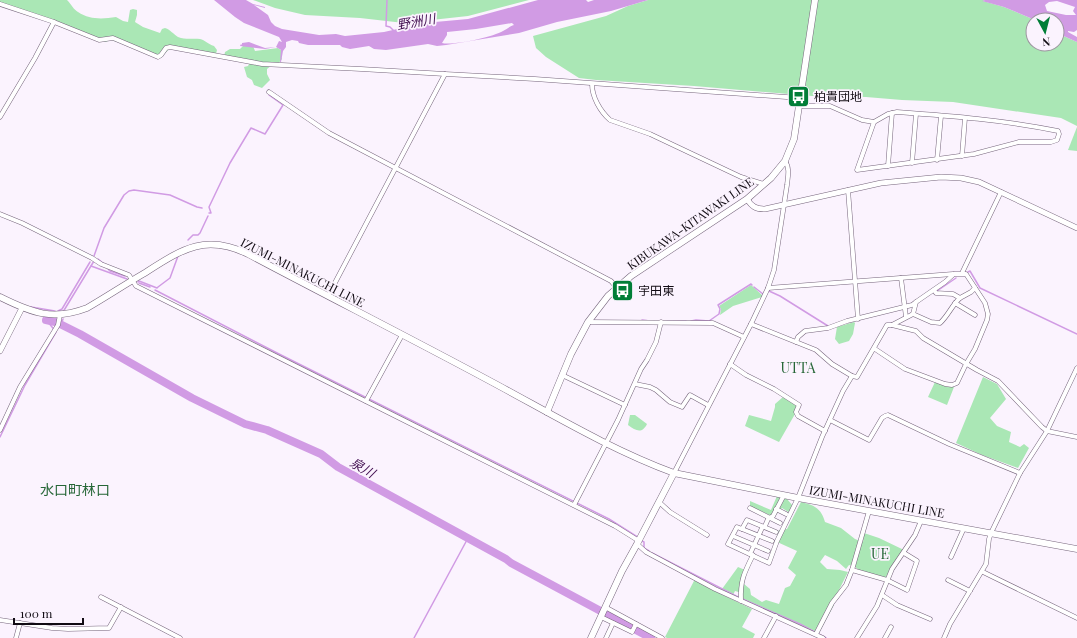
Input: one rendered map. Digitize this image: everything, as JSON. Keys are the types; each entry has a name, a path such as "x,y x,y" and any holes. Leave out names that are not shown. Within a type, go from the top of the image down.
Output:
{"main road":[{"name":"KIBUKAWA-KITAWAKI LINE","path":"547,412 571,354 588,322 600,306 617,288 631,276 747,199 764,185 785,161 794,138 814,0"},
{"name":"IZUMI-MINAKUCHI LINE","path":"0,297 22,308 40,314 60,315 75,313 88,308 166,259 188,248 202,245 223,245 248,254 547,412"},
{"path":"547,412 606,443 674,473 622,571 591,638"},
{"name":"IZUMI-MINAKUCHI LINE","path":"674,473 798,498 1077,549"}],"street":[{"path":"0,4 54,22 99,40 113,38 158,57 166,48 170,47 262,64 445,74 800,98"},
{"path":"0,117 35,58 54,22"},
{"path":"328,296 445,74"},
{"path":"592,84 594,96 606,117 610,120 650,134 741,177 764,185"},
{"path":"269,92 330,134 611,281 617,288"},
{"path":"798,106 830,106 862,120 874,122 892,112 1032,125 1058,131 1059,134 1057,140 1051,142 1019,142 974,154 857,170 874,122"},
{"path":"888,166 892,112"},
{"path":"912,163 916,114"},
{"path":"937,160 941,116"},
{"path":"962,156 965,118"},
{"path":"674,473 768,288 774,270 784,205 788,172 785,161"},
{"path":"747,199 756,209 765,209 881,184 941,177 961,178 979,182 1077,228"},
{"path":"848,190 858,318"},
{"path":"962,273 1001,192"},
{"path":"0,214 22,223 101,264 129,275 136,286 574,505 614,526 638,542 646,552 715,589 823,638"},
{"path":"768,288 962,273 966,274 985,303 988,314 987,320 977,344 957,383 952,385 945,384 905,369 874,349"},
{"path":"796,342 798,337 805,331 828,328 858,318 904,306 912,306 954,274"},
{"path":"901,278 906,317"},
{"path":"751,324 816,350 827,361 852,376 858,377 887,325 892,325 914,314 932,322 940,323 945,319 955,303 960,298 971,292 974,288"},
{"path":"934,290 936,293 953,294 960,298"},
{"path":"914,314 916,302"},
{"path":"955,303 975,315"},
{"path":"0,351 22,308"},
{"path":"0,430 20,387 58,325 60,315"},
{"path":"588,322 713,323 744,337"},
{"path":"574,505 625,405 641,369 648,360 656,342 661,322"},
{"path":"892,325 916,331 923,338 998,381 1042,427 1047,430 1077,437"},
{"path":"366,401 402,335"},
{"path":"730,364 746,375 774,389 799,405 796,412 798,416 825,431"},
{"path":"944,638 950,624 983,572 988,558 989,539 991,533 1020,473 1047,430 1077,368"},
{"path":"562,375 625,405"},
{"path":"772,541 737,526 728,544 770,563 777,542 798,498 825,431 852,376"},
{"path":"635,384 650,387 670,402 682,407 690,395 708,405"},
{"path":"830,420 869,440 882,418 888,415 949,444 1020,473"},
{"path":"741,601 740,585 754,545 758,536 784,495"},
{"path":"658,502 670,512 707,535"},
{"path":"750,508 780,523"},
{"path":"776,509 786,514"},
{"path":"816,634 832,603 846,585 852,570 869,511"},
{"path":"742,529 747,520 776,532"},
{"path":"857,638 882,595 892,569 915,536 921,521"},
{"path":"951,558 964,528"},
{"path":"733,536 768,551"},
{"path":"852,570 887,580 907,590 917,561 904,553"},
{"path":"983,572 1077,618"},
{"path":"948,580 970,591"},
{"path":"882,595 897,605 930,619"},
{"path":"101,597 180,638"},
{"path":"0,620 68,629 109,628 121,607"},
{"path":"605,607 662,638"},
{"path":"764,638 776,616"},
{"path":"602,617 632,632 636,624"},
{"path":"16,638 20,623"},
{"path":"606,638 614,623"},
{"path":"162,628 165,624"},
{"path":"885,638 891,627"}],"green space":[{"path":"0,0 67,0 83,15 92,18 116,17 128,22 130,10 133,9 137,10 135,22 143,27 160,33 162,29 165,28 178,37 202,40 214,46 217,50 216,54 170,48 161,58 123,42 120,43 111,40 105,42 88,34 0,5"},
{"path":"253,0 529,0 468,16 404,23 360,18 305,15 275,8"},
{"path":"648,0 985,0 983,1 1004,7 1025,16 1025,52 1065,52 1065,37 1077,42 1077,126 1061,118 953,102 866,97 812,96 579,78 546,57 536,48 533,36 606,16 628,6"},
{"path":"244,45 253,46 255,51 278,48 282,51 282,59 277,65 272,65 267,69 267,74 270,80 262,88 254,85 252,80 247,77 244,67 248,66 249,64 224,57 225,52 230,49 240,49"},
{"path":"1077,127 1077,151 1068,150"},
{"path":"751,285 762,295 762,297 733,306 720,315 721,309 719,306"},
{"path":"854,322 853,334 849,341 839,344 835,339 837,327"},
{"path":"983,377 997,384 1006,399 990,418 997,426 1011,432 1009,442 1020,447 1024,444 1029,448 1018,468 982,455 956,443"},
{"path":"935,382 945,386 954,387 947,405 928,397"},
{"path":"783,397 797,406 795,414 779,442 745,426 749,415 771,421 775,404"},
{"path":"630,415 635,415 647,424 641,430 634,429 628,425"},
{"path":"777,496 787,499 793,506 790,513 782,508 774,517 750,506 750,501 771,510"},
{"path":"801,502 810,504 819,510 825,522 841,528 855,539 863,542 864,533 879,538 904,550 883,581 863,574 856,567 849,565 846,569 837,561 825,555 820,562 827,569 848,572 832,604 834,605 819,633 743,600 742,593 735,591 733,595 722,589 738,567 745,570 744,584 750,589 751,595 762,602 766,600 779,604 785,588 790,586 796,575 788,568 797,551 775,541 779,530 787,529"},
{"path":"695,579 752,609 742,627 755,634 753,638 665,637"}],"shaded area":[{"path":"214,0 246,0 253,4 265,7 254,5 268,15 271,22 275,26 282,29 319,35 336,34 345,36 384,32 424,23 468,19 538,0 586,0 588,2 594,0 648,0 611,11 557,22 519,33 446,45 437,46 428,44 386,50 374,49 369,46 350,49 340,45 308,45 292,40 286,42 286,47 283,51 281,62 281,50 276,47 279,41 282,42 279,37 244,23","holes":["512,23 514,25 498,33 482,38 463,42 447,44 442,43 447,35 447,32"]},
{"path":"1077,0 1077,30 1074,32 1068,32 1077,37 1077,42 1065,37 1065,15 1076,15 1073,11 1075,7 1057,1 1049,2 1045,5 1047,11 1052,12 1025,12 1025,16 1004,7 982,1"},
{"path":"249,42 265,48 276,47 265,49 240,46 242,43"}],"waterway":[{"name":"野洲川","path":"387,0 386,26 390,27 394,31"},
{"path":"209,213 211,213 209,207 230,163 251,128 265,134 283,105 269,95"},
{"path":"94,256 104,228 124,195 129,191 134,190 170,195 202,208"},
{"path":"188,240 193,235 198,235 200,233 208,216"},
{"path":"138,282 139,281 157,288 170,278 178,256"},
{"path":"98,259 103,263"},
{"path":"63,312 94,261"},
{"path":"58,311 62,309 90,262"},
{"path":"91,266 127,279"},
{"path":"108,269 125,276"},
{"path":"968,272 970,271 980,288 1077,334"},
{"path":"937,291 956,278"},
{"path":"139,283 150,287"},
{"path":"691,321 709,321 719,314 720,309 718,305 751,284 752,285"},
{"path":"754,287 763,294"},
{"path":"155,290 281,355 609,519 639,538"},
{"path":"769,291 780,296 828,326"},
{"path":"31,307 55,311"},
{"path":"0,437 25,385 56,332 48,322 49,319"},
{"name":"泉川","path":"61,325 63,319"},
{"name":"泉川","path":"46,320 55,322"},
{"path":"642,320 650,321"},
{"path":"667,321 686,321"},
{"name":"泉川","path":"60,324 192,398 245,424 267,430 321,454 338,467 511,563 651,638"},
{"path":"414,638 468,538"},
{"path":"642,541 644,542 644,548 649,551"},
{"path":"652,553 738,597 800,624 826,638"}],"place":[{"name":"柏貴団地","path":"798,96"},
{"name":"宇田東","path":"623,290"}],"district":[{"name":"UTTA","path":"798,367"},
{"name":"水口町林口","path":"75,489"},
{"name":"UE","path":"880,553"}]}
